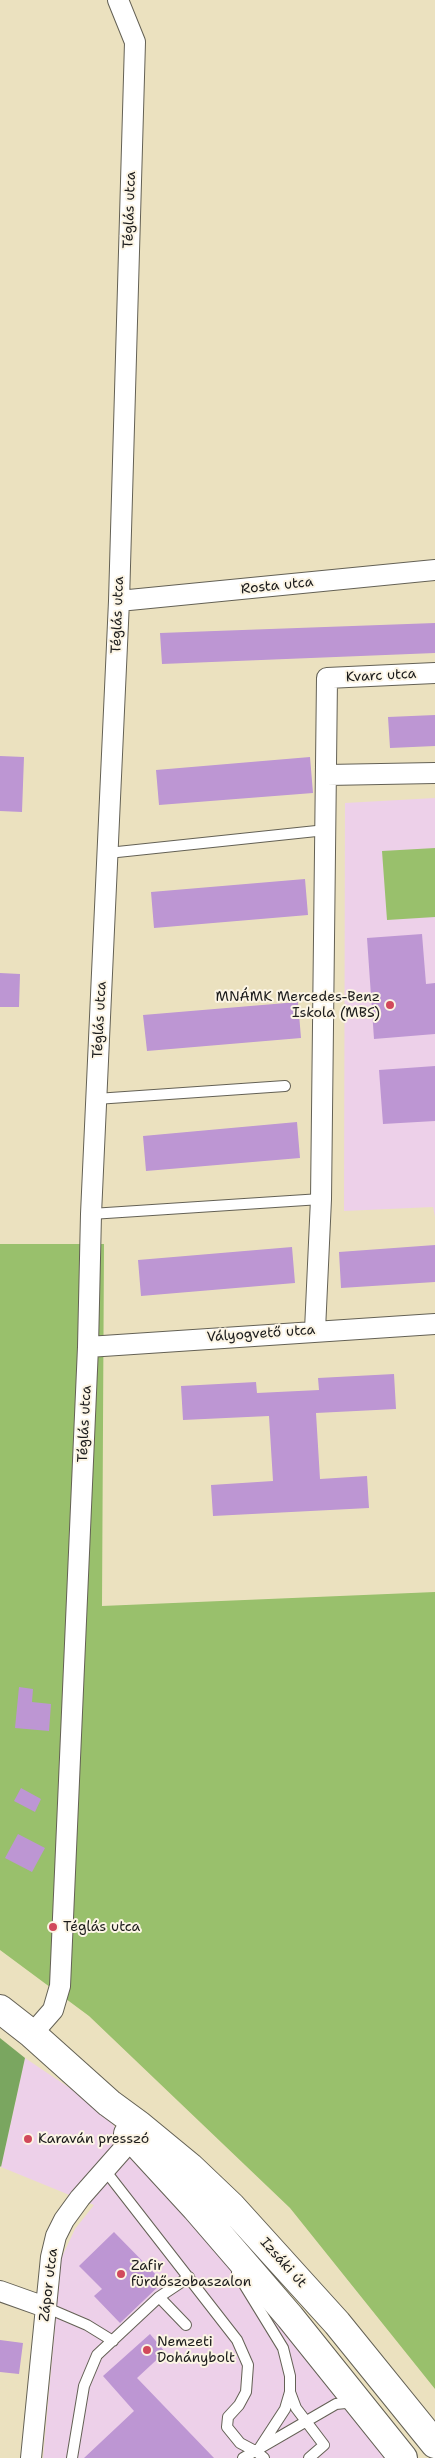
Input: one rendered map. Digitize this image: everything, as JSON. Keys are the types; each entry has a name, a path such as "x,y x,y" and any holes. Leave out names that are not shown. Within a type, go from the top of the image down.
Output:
{"main road":[{"name":"Izsáki út","path":"0,2009 32,2034 109,2103 190,2167 230,2206 337,2323 435,2444"},
{"name":"Izsáki út","path":"109,2103 132,2139 196,2208 360,2402 403,2458"}],"street":[{"name":"Téglás utca","path":"32,2034 53,2010 60,1986 88,1347 91,1214 119,601 135,42 118,0"},
{"name":"Rosta utca","path":"119,601 435,570"},
{"name":"Kvarc utca","path":"327,775 327,678 435,673"},
{"path":"315,1330 321,1199 327,775 435,772"},
{"name":"Vályogvető utca","path":"88,1347 315,1330 435,1324"},
{"name":"Zápor utca","path":"31,2458 45,2307 51,2257 56,2236 69,2213 104,2169 132,2139"},
{"path":"0,2291 45,2307"}],"lane":[{"path":"108,853 326,830"},
{"path":"96,1099 285,1086"},
{"path":"91,1214 321,1199"},
{"path":"104,2169 237,2340 248,2366 246,2392 240,2405 228,2417 227,2427 240,2443 261,2455"},
{"path":"196,2208 283,2348 290,2376 290,2392 286,2409 261,2455"},
{"path":"72,2458 84,2386 97,2355 159,2297 189,2276"},
{"path":"159,2297 186,2325"},
{"path":"45,2307 88,2325 113,2340"},
{"path":"290,2392 296,2408 324,2445 309,2458"},
{"path":"244,2458 261,2455 305,2420 336,2404 360,2402"}],"shaded area":[{"name":"MNÁMK Mercedes-Benz Iskola (MBS)","path":"435,798 435,1217 433,1207 344,1211 345,803"},
{"path":"25,2058 98,2107 201,2229 388,2458 43,2458 61,2259 75,2229 94,2205 1,2167"}],"green space":[{"path":"435,848 435,917 387,920 382,851"},
{"path":"0,1244 104,1244 102,1606 435,1592 435,2389 290,2208 89,2016 0,1950"},
{"path":"0,2038 25,2058 1,2167 0,2166"}],"building":[{"path":"435,623 435,653 162,664 160,633"},
{"path":"435,715 435,746 390,748 388,717"},
{"path":"0,756 24,757 22,812 0,811"},
{"path":"310,757 313,793 159,805 156,770"},
{"path":"305,879 308,915 154,928 151,892"},
{"path":"422,934 426,984 435,983 435,1034 374,1039 367,938"},
{"path":"0,973 20,974 19,1007 0,1007"},
{"path":"298,1002 301,1038 147,1051 143,1015"},
{"path":"435,1066 435,1121 383,1124 379,1070"},
{"path":"297,1122 300,1158 146,1171 143,1136"},
{"path":"435,1245 435,1282 341,1288 339,1252"},
{"path":"292,1247 295,1283 141,1296 138,1260"},
{"path":"394,1374 396,1409 316,1413 320,1479 367,1476 369,1508 213,1516 211,1485 273,1481 269,1416 183,1420 181,1386 256,1382 257,1393 319,1390 318,1378"},
{"path":"19,1687 33,1689 32,1702 51,1704 49,1731 15,1728"},
{"path":"21,1788 41,1799 35,1812 14,1801"},
{"path":"18,1834 45,1848 32,1872 5,1858"},
{"name":"Zafir fürdőszobaszalon","path":"114,2232 163,2282 120,2323 94,2296 102,2289 79,2266"},
{"path":"150,2334 165,2352 137,2378 214,2458 84,2458 134,2411 103,2376"},
{"path":"0,2340 23,2343 19,2374 0,2372"}],"place":[{"name":"MNÁMK Mercedes-Benz Iskola (MBS)","path":"390,1005"},
{"name":"Téglás utca","path":"53,1927"},
{"name":"Karaván presszó","path":"28,2139"},
{"name":"Zafir fürdőszobaszalon","path":"121,2274"},
{"name":"Nemzeti Dohánybolt","path":"147,2350"}]}
